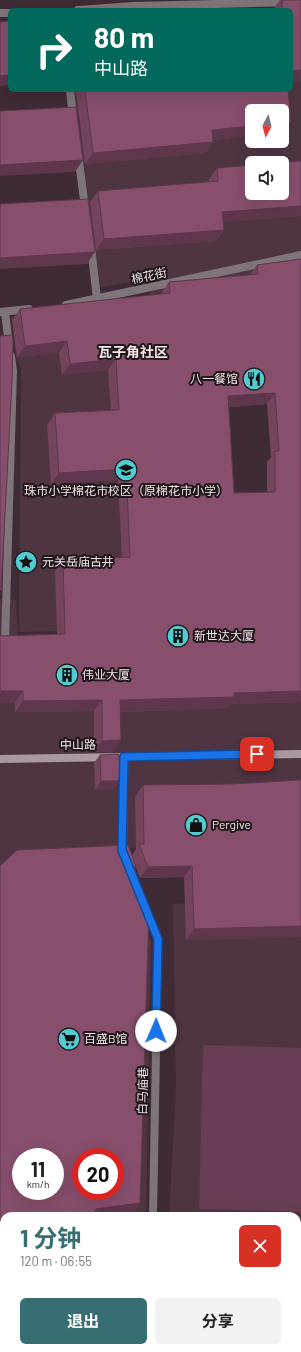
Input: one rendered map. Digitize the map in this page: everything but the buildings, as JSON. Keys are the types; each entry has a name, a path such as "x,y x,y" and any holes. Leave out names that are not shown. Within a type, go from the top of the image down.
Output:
{"main road":[{"name":"中山路","path":"0,758 301,754"}],"lane":[{"path":"94,8 134,3 301,2"},
{"path":"70,92 75,129"},
{"path":"77,144 86,214"},
{"path":"89,237 98,299"},
{"name":"棉花街","path":"58,306 98,299 301,255"},
{"path":"5,642 13,371 2,312 35,309"},
{"path":"124,757 122,850 128,865"},
{"name":"白马庙巷","path":"144,902 158,939 153,1212"}],"shaded area":[{"path":"293,12 301,12 301,286 152,313 149,279 95,288 86,180 79,167 72,92 293,92"},
{"name":"珠市小学棉花市校区（原棉花市小学）","path":"141,307 132,630 19,632 21,368 16,357 12,321"},
{"path":"0,599 16,600 18,637 301,627 301,845 111,848 151,941 146,1212 0,1212"},
{"path":"301,898 301,1212 169,1212 176,1087 173,904"},
{"path":"203,1045 301,1048 301,1212 199,1209"}],"place":[{"name":"八一餐馆","path":"254,379"},
{"name":"珠市小学棉花市校区（原棉花市小学）","path":"126,470"},
{"name":"元关岳庙古井","path":"26,562"},
{"name":"新世达大厦","path":"178,636"},
{"name":"伟业大厦","path":"67,675"},
{"name":"Pergive","path":"196,825"},
{"name":"百盛B馆","path":"69,1039"}],"district":[{"name":"瓦子角社区","path":"133,352"}],"route":[{"path":"156,1031 158,939 122,850 124,757 257,754"}]}
